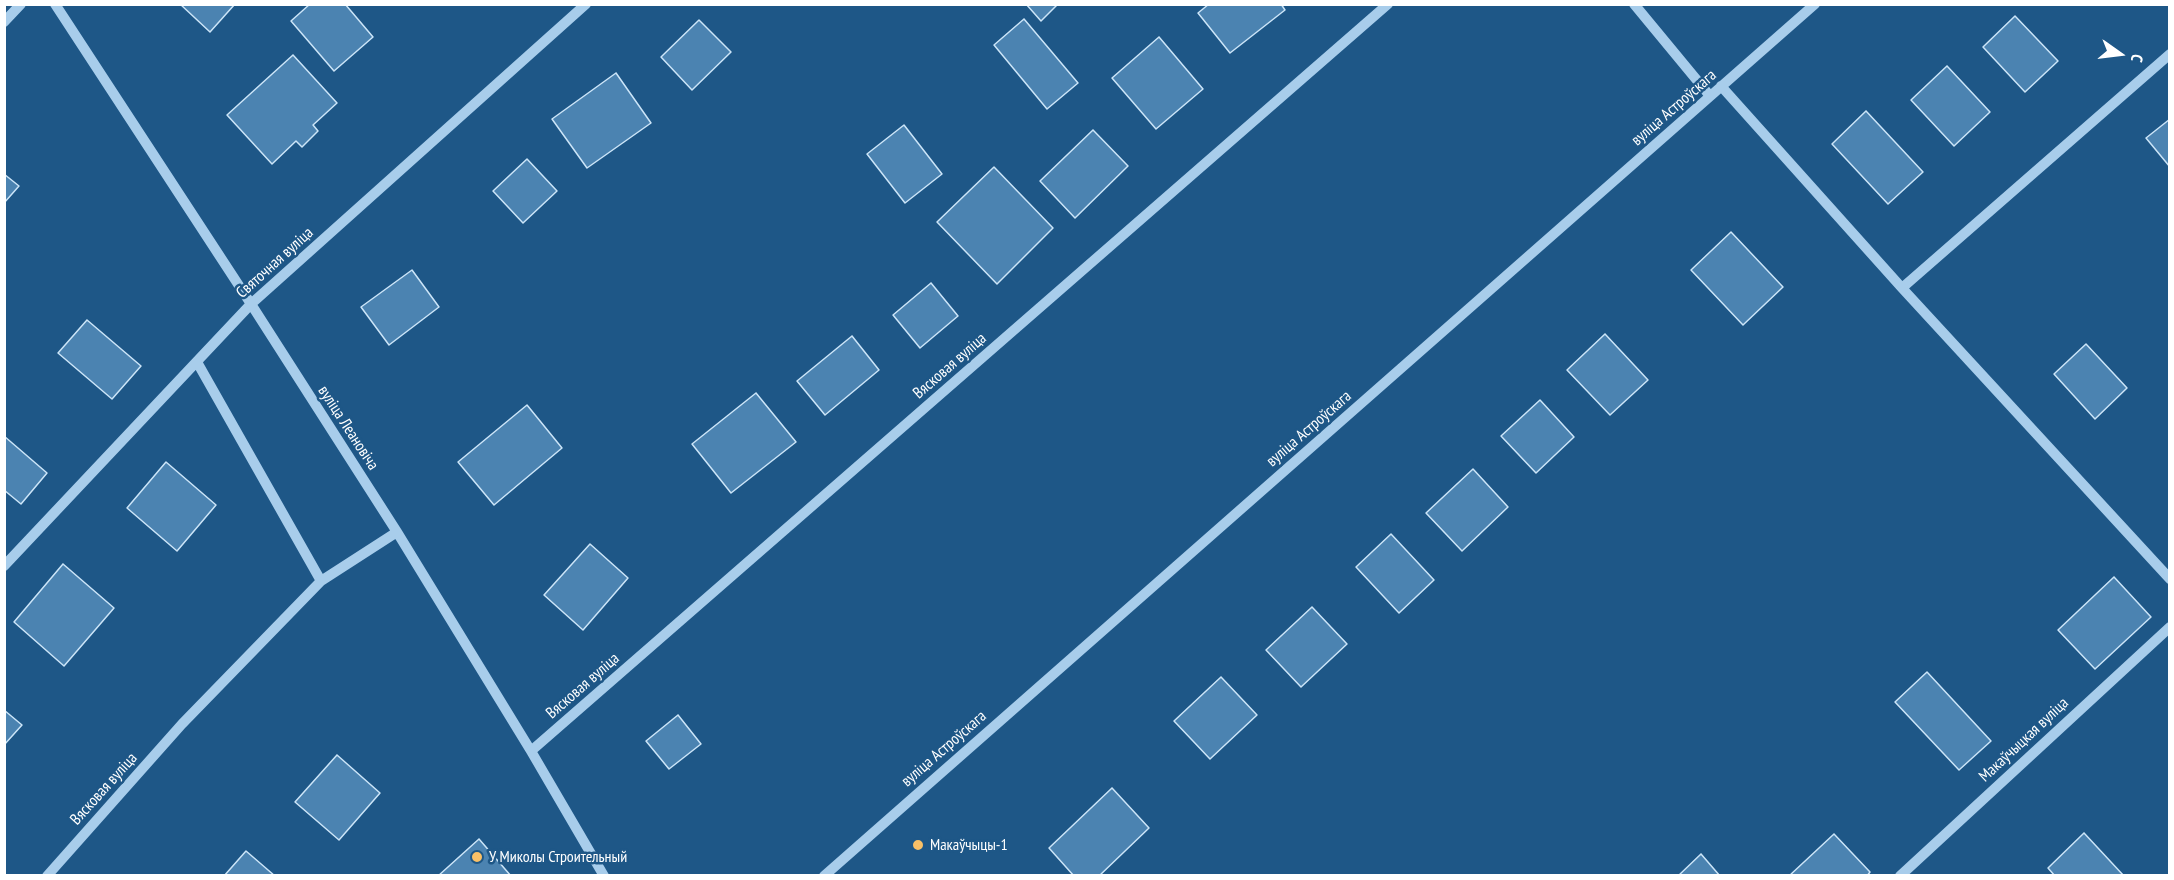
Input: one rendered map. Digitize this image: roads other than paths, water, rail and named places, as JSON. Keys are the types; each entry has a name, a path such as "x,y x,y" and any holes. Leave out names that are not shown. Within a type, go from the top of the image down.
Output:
{"street":[{"path":"4,22 21,4"},
{"name":"вуліца Леановіча","path":"55,4 397,532 531,751 604,876"},
{"name":"Святочная вуліца","path":"4,566 251,304 586,4"},
{"name":"Вясковая вуліца","path":"531,751 1388,4"},
{"path":"1634,4 1710,96"},
{"name":"вуліца Астроўскага","path":"824,876 1815,4"},
{"path":"1902,288 2169,54"},
{"path":"1721,87 2169,579"},
{"path":"196,362 321,581"},
{"name":"Вясковая вуліца","path":"47,876 182,724 321,581 397,532"},
{"name":"Макаўчыцкая вуліца","path":"1900,876 2169,627"}],"place":[{"name":"Макаўчыцы-1","path":"918,845"},
{"name":"У Миколы Строительный","path":"477,857"}]}
